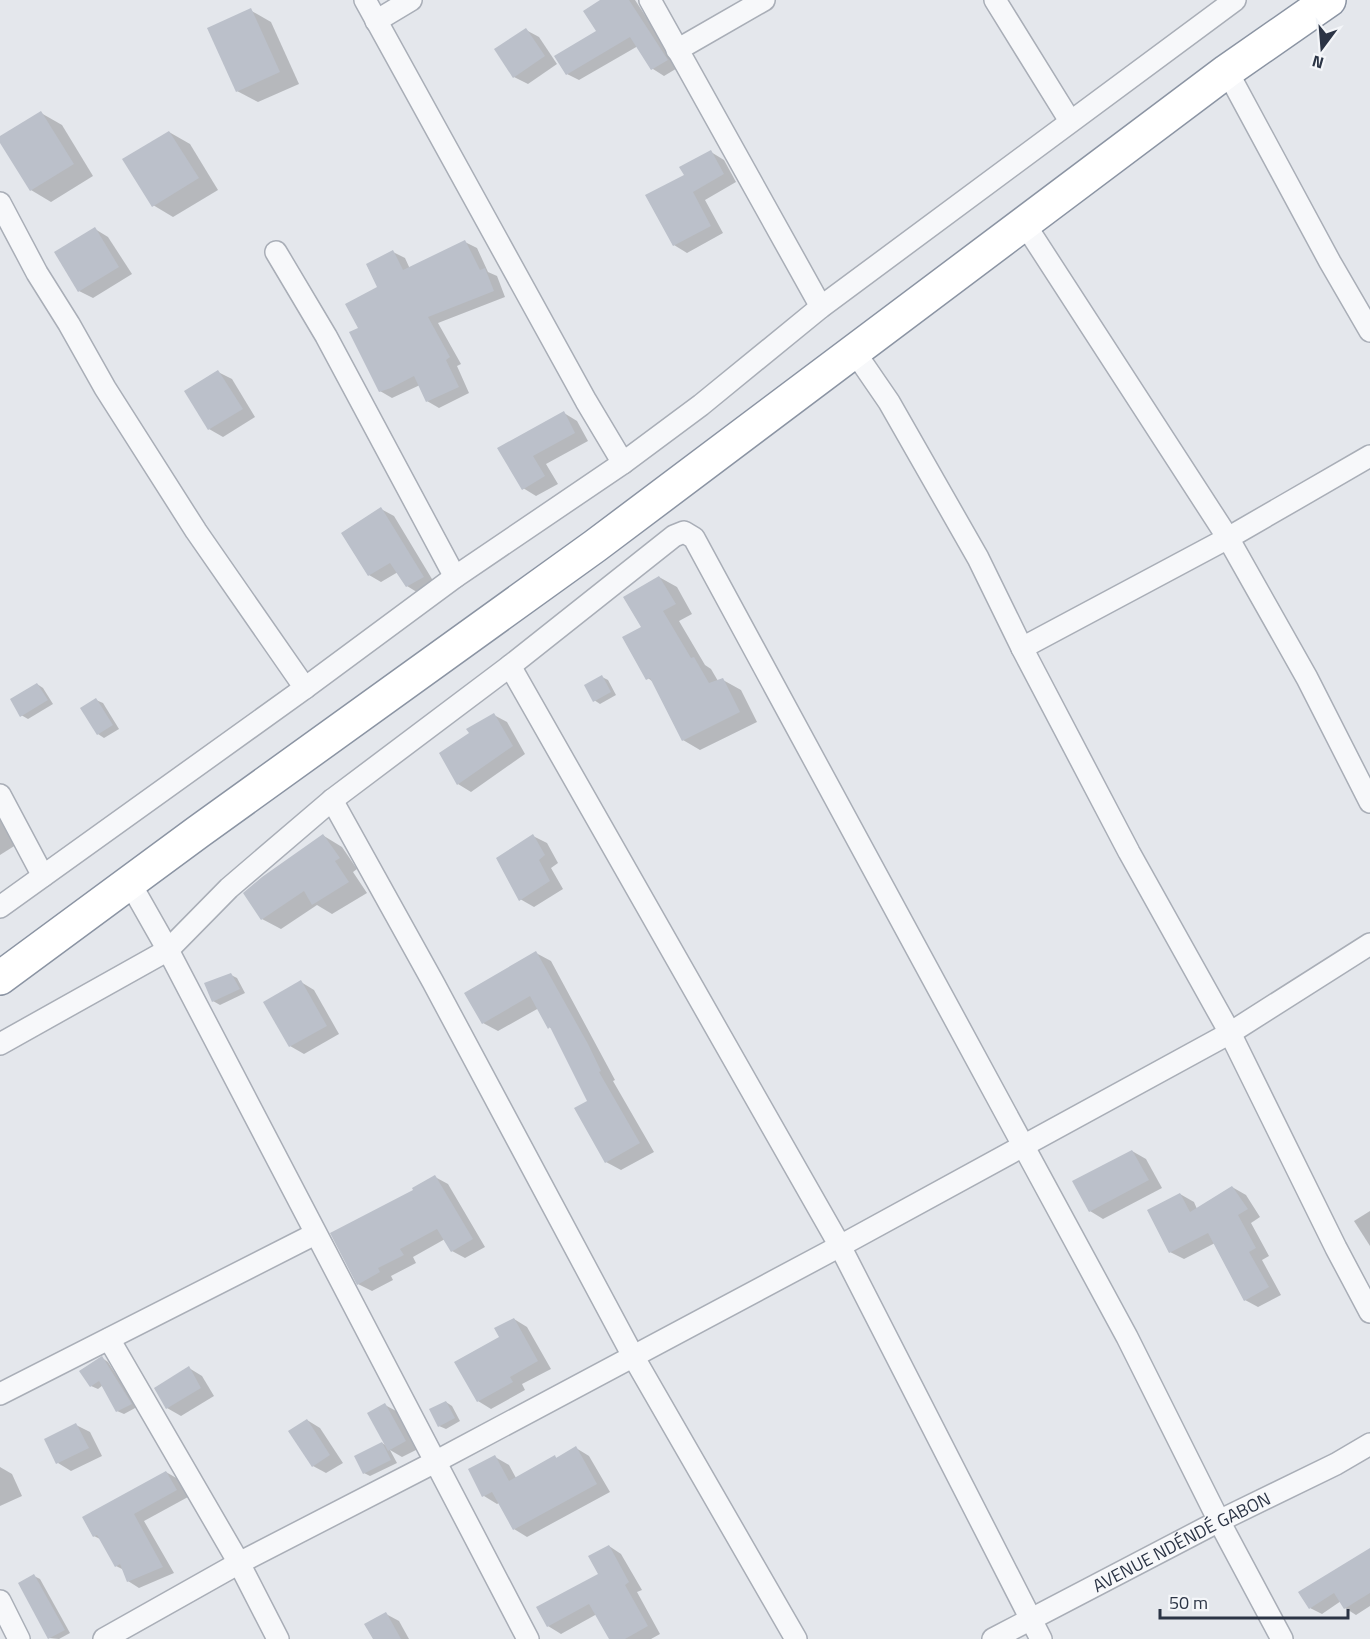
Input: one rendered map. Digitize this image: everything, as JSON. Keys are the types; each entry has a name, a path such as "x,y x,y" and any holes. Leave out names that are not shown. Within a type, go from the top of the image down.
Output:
{"highway":[{"path":"0,978 198,832 595,546 1227,71 1329,0"}],"street":[{"path":"365,0 586,401 623,463"},
{"path":"376,21 411,0"},
{"path":"650,0 821,307"},
{"path":"677,50 764,0"},
{"path":"995,0 1070,121"},
{"path":"0,908 455,577 623,463 701,405 821,307 1235,0"},
{"path":"1227,71 1370,331"},
{"path":"0,203 37,273 105,388 196,531 305,688"},
{"path":"1024,223 1228,538 1307,678 1370,802"},
{"path":"276,252 326,336 455,577"},
{"path":"854,351 889,402 978,558 1022,648 1129,852 1230,1033 1370,1312"},
{"path":"1022,648 1228,538 1370,456"},
{"path":"0,1044 168,950 236,882 332,800 510,666 674,536 684,532 694,538 1126,1337 1219,1521 1282,1639"},
{"path":"510,666 840,1246 1041,1639"},
{"path":"0,795 43,876"},
{"path":"332,800 433,982 633,1356 795,1639"},
{"path":"130,883 168,950 528,1639"},
{"path":"104,1639 239,1563 435,1462 840,1246 1230,1033 1370,944"},
{"path":"0,1394 315,1234"},
{"path":"109,1339 239,1563 278,1639"},
{"name":"AVENUE NDÉNDÉ GABON","path":"993,1639 1219,1521 1336,1464 1370,1444"},
{"path":"0,1601 19,1639"}],"building":[{"path":"600,0 629,0 668,60 651,70 630,37 566,75 554,56 596,31 583,11"},
{"path":"251,8 280,72 236,92 207,28"},
{"path":"526,28 545,56 513,78 494,49"},
{"path":"41,111 74,164 30,191 0,143 0,136"},
{"path":"169,131 199,178 152,207 122,159"},
{"path":"711,150 724,174 693,192 711,226 673,246 645,195 684,175 679,167"},
{"path":"95,227 119,267 78,292 54,252"},
{"path":"465,240 480,270 485,268 494,291 428,317 450,357 446,360 459,387 426,402 414,376 379,392 349,332 358,328 345,304 377,287 366,264 393,250 403,270"},
{"path":"218,370 243,409 208,430 184,391"},
{"path":"564,411 575,433 533,456 545,476 522,490 497,448"},
{"path":"381,507 424,577 406,587 390,563 368,576 341,533"},
{"path":"659,576 676,604 663,611 709,683 723,678 740,712 682,741 650,678 646,680 622,637 641,627 623,597"},
{"path":"602,675 611,692 593,702 584,685"},
{"path":"37,683 48,700 20,717 10,699"},
{"path":"96,698 113,725 97,735 80,708"},
{"path":"494,713 513,746 457,785 439,753 469,733 466,729"},
{"path":"323,834 340,858 335,861 349,882 312,905 304,891 261,920 243,893"},
{"path":"533,834 545,855 539,860 550,881 519,901 496,858"},
{"path":"536,951 588,1044 601,1071 599,1072 640,1143 605,1163 574,1108 587,1101 550,1027 548,1029 530,996 482,1024 464,993"},
{"path":"231,973 240,989 212,1002 204,983"},
{"path":"301,980 327,1026 289,1047 263,1002"},
{"path":"1132,1150 1149,1180 1089,1212 1072,1181"},
{"path":"435,1175 473,1239 451,1252 437,1229 400,1249 404,1255 378,1268 380,1272 357,1285 330,1233 413,1190 412,1188"},
{"path":"1232,1186 1248,1209 1238,1215 1256,1248 1249,1252 1269,1287 1244,1301 1208,1233 1169,1253 1147,1210 1180,1193 1190,1212"},
{"path":"514,1318 538,1361 510,1377 513,1382 477,1402 454,1362 499,1337 494,1328"},
{"path":"102,1356 132,1404 116,1412 99,1381 90,1387 79,1371"},
{"path":"189,1366 201,1388 166,1409 154,1388"},
{"path":"446,1401 455,1418 438,1427 429,1409"},
{"path":"385,1403 406,1441 388,1451 367,1413"},
{"path":"307,1419 330,1455 312,1467 288,1431"},
{"path":"76,1423 89,1448 56,1464 44,1439"},
{"path":"382,1442 391,1460 363,1474 354,1456"},
{"path":"576,1446 597,1484 513,1530 492,1492 482,1497 468,1469 495,1455 509,1481"},
{"path":"166,1471 177,1490 134,1514 163,1567 127,1582 120,1564 115,1567 97,1535 93,1537 82,1517"},
{"path":"609,1545 629,1582 625,1585 648,1626 625,1639 609,1639 589,1604 547,1627 536,1607 598,1574 588,1556"},
{"path":"1370,1548 1370,1593 1344,1609 1334,1593 1309,1609 1298,1592"},
{"path":"34,1574 65,1630 48,1639 18,1583"},
{"path":"386,1612 401,1639 373,1639 364,1624"}]}
